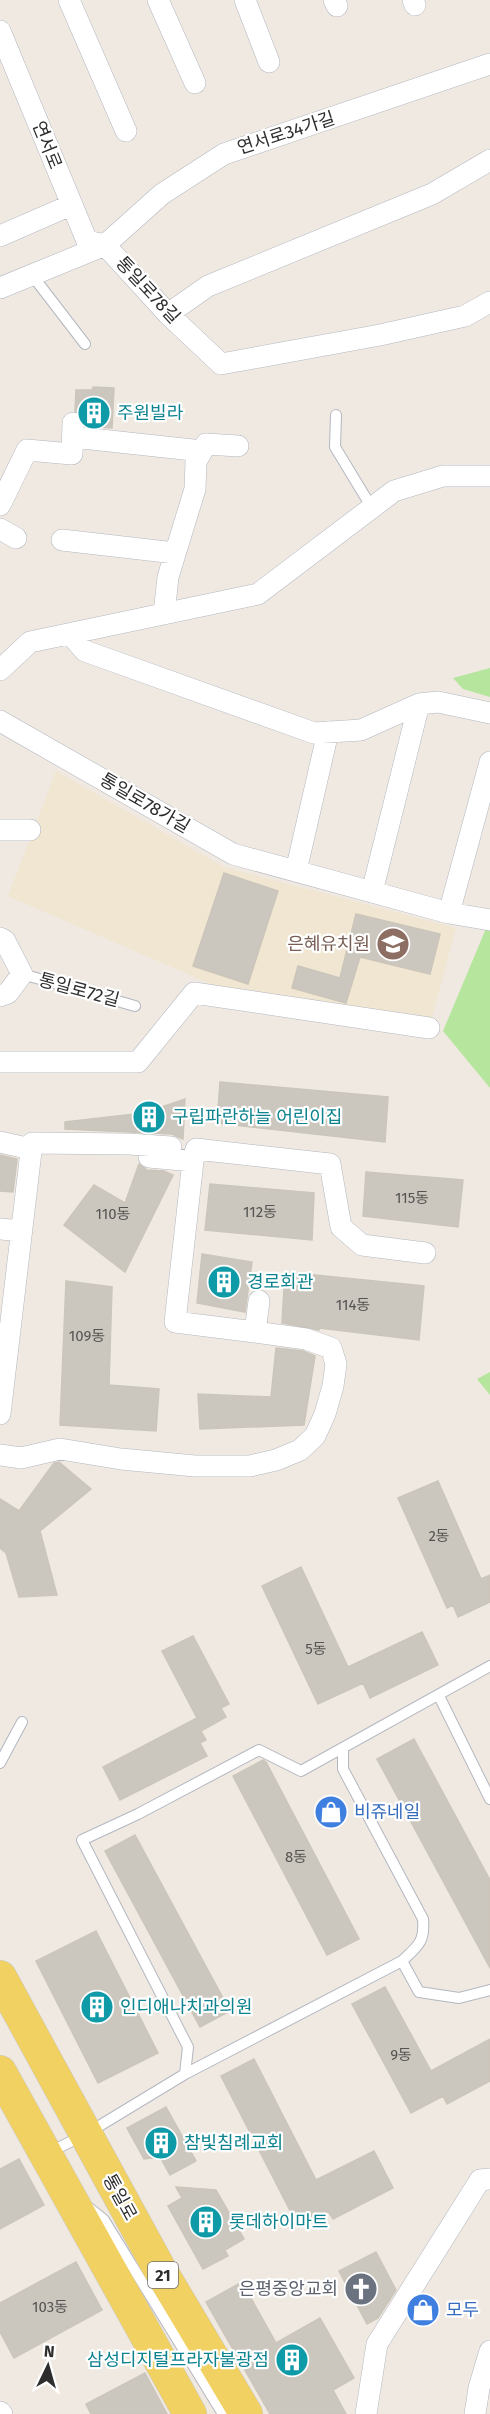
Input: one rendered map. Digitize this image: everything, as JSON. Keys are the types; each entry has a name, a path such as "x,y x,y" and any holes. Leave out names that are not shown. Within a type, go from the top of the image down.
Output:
{"main road":[{"name":"통일로","path":"0,1977 159,2268 246,2414"},
{"name":"21","path":"0,2072 44,2155 190,2414"}],"street":[{"path":"69,0 126,131"},
{"path":"158,0 195,83"},
{"path":"245,0 269,62"},
{"name":"연서로","path":"0,31 87,241 105,245"},
{"name":"연서로34가길","path":"105,245 162,194 224,154 490,64"},
{"path":"168,314 208,286 432,194 490,160"},
{"path":"2,229 71,204"},
{"name":"통일로78길","path":"0,288 105,245 168,314 221,364 402,331 465,316 490,302"},
{"path":"0,505 27,450 72,454 73,430 202,451"},
{"path":"164,614 168,577 195,489 196,462 206,444 237,446"},
{"path":"0,670 30,642 258,594 394,491 443,476 490,476"},
{"path":"62,540 175,553"},
{"path":"70,634 85,651 314,733 362,730 419,704 438,702 490,713"},
{"path":"372,892 419,704"},
{"name":"통일로78가길","path":"0,721 233,854 450,913 490,920"},
{"path":"296,871 328,732"},
{"path":"450,913 490,762"},
{"path":"0,830 30,830"},
{"name":"통일로72길","path":"0,938 4,941 22,974 8,993 0,996"},
{"path":"0,1062 138,1062 194,993 429,1028"},
{"path":"0,1142 31,1149"},
{"path":"0,1414 3,1355 22,1231 32,1143 129,1143 171,1147"},
{"path":"0,1455 21,1458 60,1449 195,1466 250,1466 276,1460 300,1450 315,1436 325,1414 336,1364 331,1348 306,1339 175,1322 196,1149 330,1164 341,1227 362,1245 425,1253"},
{"path":"144,1157 193,1161"},
{"path":"0,1229 22,1231"},
{"path":"255,1332 259,1301"},
{"path":"366,2414 376,2344 480,2180 490,2179"},
{"path":"475,2414 479,2388 490,2351"}],"lane":[{"path":"32,275 85,344"},
{"path":"336,416 334,447 372,508"},
{"name":"통일로72길","path":"22,974 135,1006"},
{"path":"185,2074 188,2046 82,1840 138,1814 258,1750 301,1771 490,1666"},
{"path":"439,1696 490,1799"},
{"path":"0,1763 22,1722"},
{"path":"44,2155 86,2134 185,2074 402,1961 420,1944 424,1931 423,1919 343,1769 343,1749"},
{"path":"402,1961 419,1992 459,1998 490,1990"},
{"path":"62,2187 104,2220 224,2414"}],"shaded area":[{"path":"56,771 224,867 456,928 431,1021 229,992 8,896"}],"green space":[{"path":"490,668 490,697 463,689 453,678"},
{"path":"490,919 490,1088 443,1031"},
{"path":"490,1372 490,1395 477,1379"}],"building":[{"name":"주원빌라","path":"93,387 114,388 112,428 86,426 84,417 75,411 76,390 92,390"},
{"path":"224,873 278,891 248,984 193,966"},
{"name":"은혜유치원","path":"356,914 440,934 430,974 360,957 346,1003 292,988 298,966 340,978"},
{"path":"220,1082 388,1097 385,1142 217,1123"},
{"name":"구립파란하늘 어린이집","path":"185,1099 183,1139 172,1134 65,1129 65,1122 144,1113"},
{"path":"0,1155 17,1159 13,1192 0,1191"},
{"path":"139,1164 147,1170 164,1171 173,1175 125,1272 64,1225 94,1185 125,1203"},
{"path":"366,1172 463,1180 458,1227 363,1216"},
{"path":"210,1184 314,1193 312,1240 205,1230"},
{"name":"경로회관","path":"202,1254 252,1262 245,1312 197,1303"},
{"path":"285,1272 424,1286 419,1340 319,1328 319,1330 282,1323"},
{"path":"66,1281 112,1287 109,1385 159,1389 156,1431 60,1425"},
{"path":"276,1348 303,1351 315,1356 304,1425 200,1429 198,1394 271,1397"},
{"path":"59,1462 91,1489 40,1531 57,1595 19,1597 6,1553 0,1548 0,1499 19,1511 54,1463"},
{"path":"438,1481 481,1579 490,1575 490,1602 458,1617 453,1605 447,1608 398,1498"},
{"path":"301,1567 348,1667 422,1632 438,1665 370,1698 363,1683 318,1704 262,1586"},
{"path":"193,1636 229,1704 221,1708 226,1717 201,1731 206,1740 200,1743 207,1756 120,1800 103,1767 197,1718 162,1651"},
{"path":"414,1739 490,1880 490,1968 377,1759"},
{"path":"263,1760 359,1939 327,1955 233,1776"},
{"path":"135,1835 230,2011 200,2027 105,1851"},
{"name":"인디애나치과의원","path":"96,1931 158,2053 98,2083 36,1961"},
{"path":"385,1987 431,2071 490,2039 490,2081 447,2104 443,2096 411,2113 352,2004"},
{"path":"254,2059 316,2180 374,2151 393,2188 333,2219 328,2211 298,2226 221,2076"},
{"name":"참빛침례교회","path":"166,2107 196,2161 170,2175 160,2157 144,2159 127,2128"},
{"path":"19,2159 44,2205 0,2229 0,2169"},
{"name":"롯데하이마트","path":"176,2187 216,2190 244,2239 225,2250 228,2256 203,2269 168,2206 182,2198"},
{"name":"은평중앙교회","path":"376,2252 396,2290 378,2318 367,2324 339,2271"},
{"path":"76,2262 102,2310 14,2358 0,2332 0,2303"},
{"name":"삼성디지털프라자불광점","path":"242,2282 276,2343 320,2318 354,2378 333,2390 346,2414 270,2414 206,2302"},
{"path":"145,2373 167,2414 91,2414 86,2404"}],"place":[{"name":"주원빌라","path":"94,413"},
{"name":"은혜유치원","path":"393,944"},
{"name":"구립파란하늘 어린이집","path":"149,1117"},
{"name":"경로회관","path":"224,1282"},
{"name":"비쥬네일","path":"331,1812"},
{"name":"인디애나치과의원","path":"97,2007"},
{"name":"참빛침례교회","path":"161,2143"},
{"name":"롯데하이마트","path":"206,2222"},
{"name":"은평중앙교회","path":"361,2289"},
{"name":"모두","path":"423,2310"},
{"name":"삼성디지털프라자불광점","path":"292,2360"}]}
